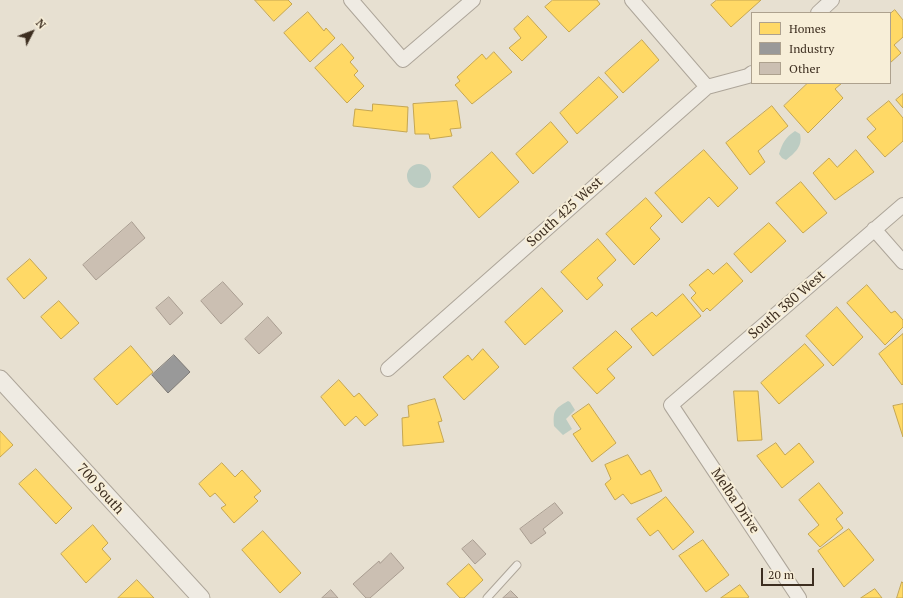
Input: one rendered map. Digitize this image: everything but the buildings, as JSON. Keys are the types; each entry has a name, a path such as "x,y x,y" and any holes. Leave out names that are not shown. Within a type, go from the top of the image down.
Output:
{"street":[{"path":"351,0 403,60 473,0"},
{"path":"632,0 707,87"},
{"path":"819,12 832,0"},
{"name":"South 425 West","path":"388,369 707,87 748,76 751,74"},
{"name":"South 380 West","path":"671,405 903,205"},
{"path":"874,229 903,262"},
{"name":"700 South","path":"0,379 201,598"},
{"name":"Melba Drive","path":"671,405 799,598"}],"lane":[{"path":"487,598 517,565"}],"shaded area":[{"path":"795,131 800,134 801,138 799,146 786,160 779,154 785,141"},
{"path":"419,164 428,167 431,176 428,185 419,188 410,185 407,176 410,167"},
{"path":"568,401 575,410 566,419 572,429 563,435 554,426 554,414 557,408"}]}
